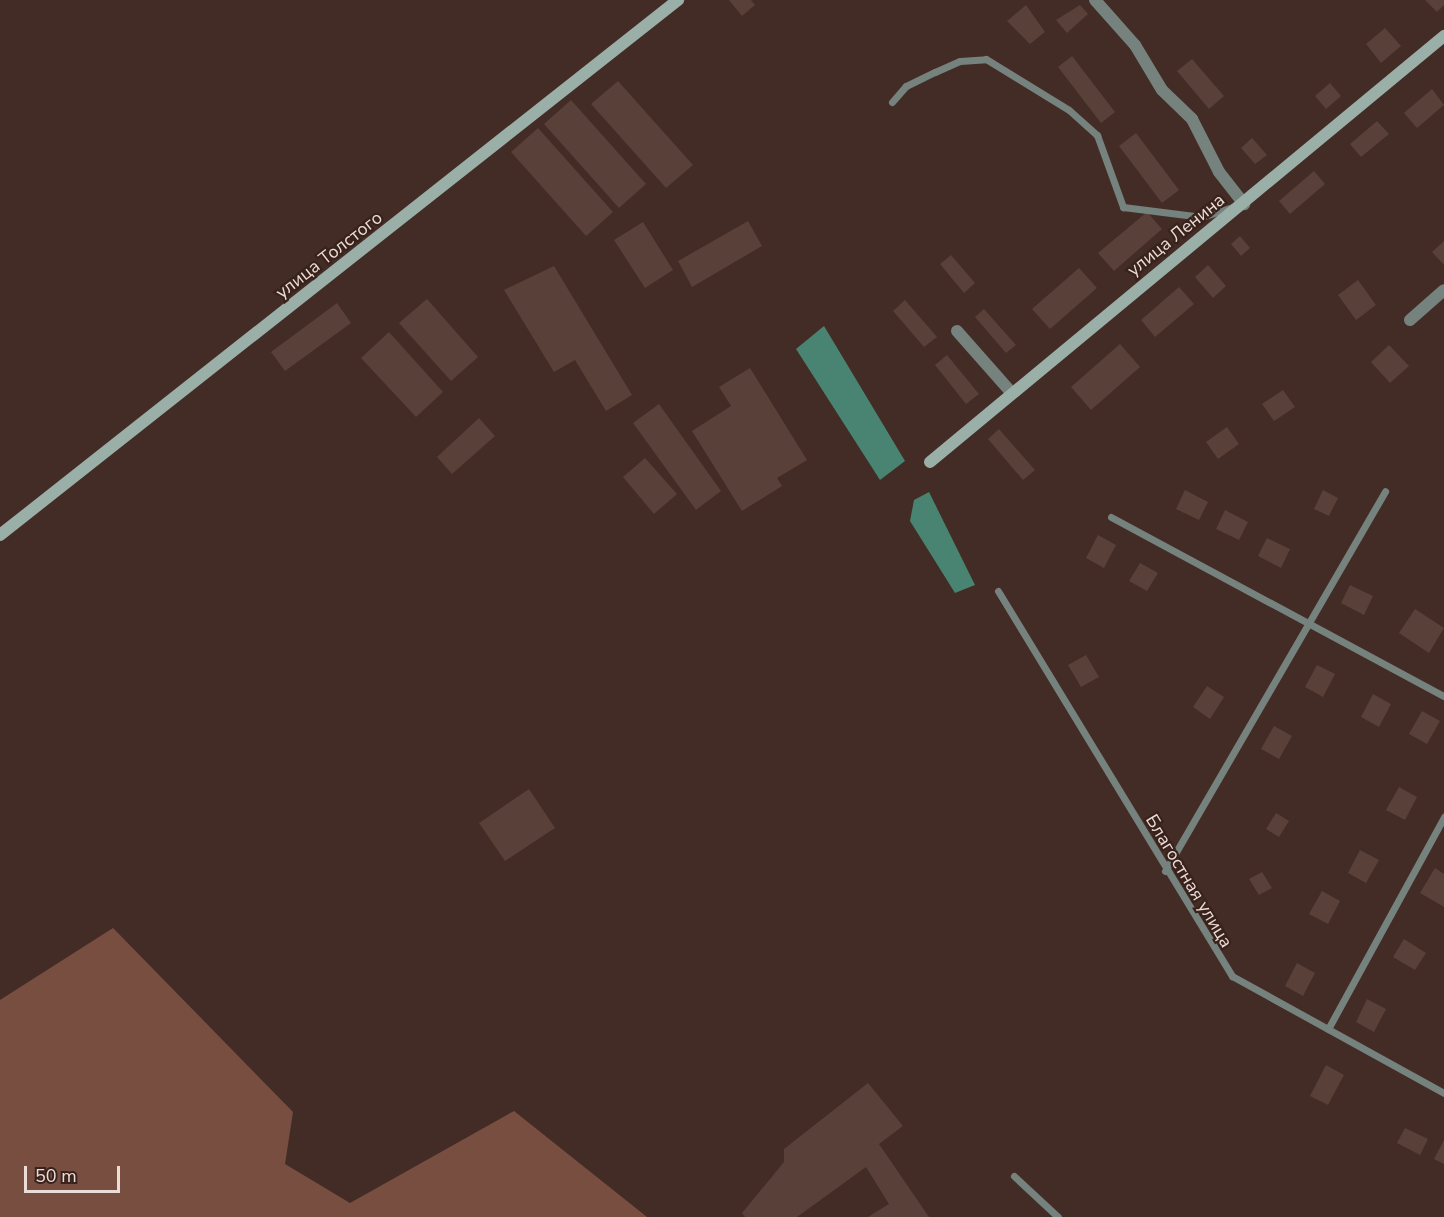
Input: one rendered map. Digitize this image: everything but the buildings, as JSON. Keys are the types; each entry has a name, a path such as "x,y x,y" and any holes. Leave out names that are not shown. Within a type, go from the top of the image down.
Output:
{"street":[{"name":"улица Толстого","path":"1,532 678,0"},
{"path":"1095,0 1135,45 1162,90 1192,119 1219,172 1244,204"},
{"name":"улица Ленина","path":"930,462 1011,392 1244,204 1444,36"},
{"path":"1410,320 1444,290"},
{"path":"957,331 1011,392"}],"lane":[{"path":"892,102 906,86 935,72 960,62 986,59 1069,110 1097,135 1124,207 1202,217 1244,204"},
{"path":"1166,871 1310,625 1384,491"},
{"path":"1111,517 1444,696"},
{"name":"Благостная улица","path":"998,591 1166,871 1232,976 1444,1093"},
{"path":"1328,1029 1444,817"},
{"path":"1014,1176 1058,1217"}],"shaded area":[{"path":"113,928 293,1112 285,1164 350,1203 514,1111 647,1217 0,1217 0,1000"}],"water":[{"path":"824,326 905,461 880,480 796,349"},
{"path":"929,492 975,585 955,593 910,521 914,500"}]}
